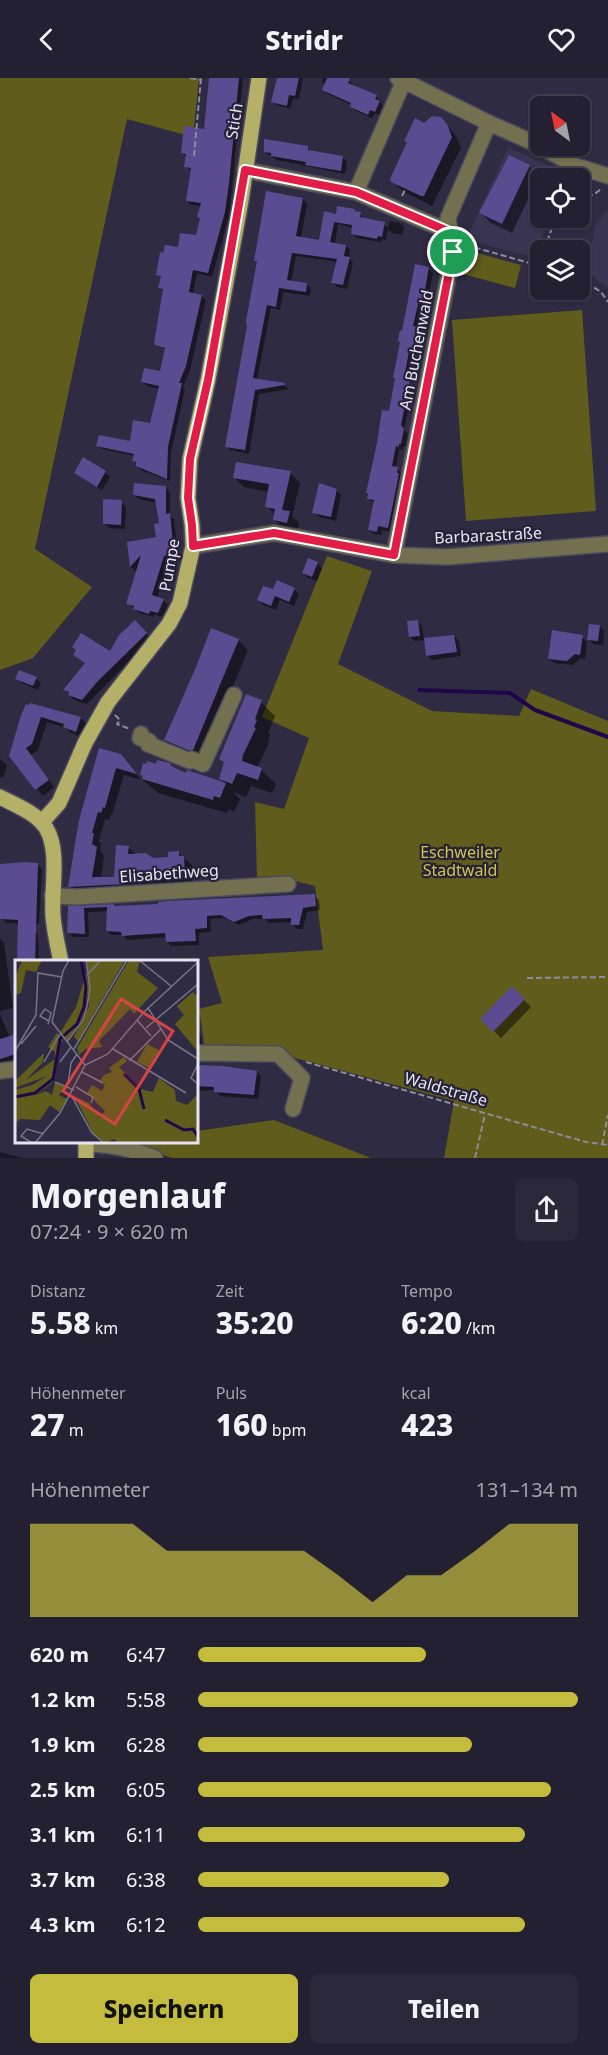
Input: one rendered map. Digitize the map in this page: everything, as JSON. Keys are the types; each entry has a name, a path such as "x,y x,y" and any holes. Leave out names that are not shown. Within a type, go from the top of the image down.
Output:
{"main road":[{"name":"Stich","path":"245,170 260,78"},
{"name":"Pumpe","path":"42,822 59,803 85,743 108,702 169,624 180,603 193,546 188,498 190,459 208,380 245,170"},
{"path":"0,797 42,822 52,844 53,918 61,960"}],"street":[{"path":"356,192 402,79 607,181"},
{"name":"Am Buchenwald","path":"394,555 453,252 448,218 489,123"},
{"path":"245,170 356,192 450,232"},
{"name":"Barbarastraße","path":"193,546 274,533 394,555 447,557 608,544"},
{"path":"141,734 140,738 149,741 148,744 203,764 234,695"},
{"name":"Elisabethweg","path":"52,896 77,897 288,884"},
{"path":"198,1053 278,1054 302,1078 293,1109"},
{"path":"0,1071 15,1069"},
{"path":"86,1148 124,1147 155,1158"}],"path":[{"path":"190,78 201,79 194,156"},
{"path":"590,196 596,193 607,181"},
{"path":"401,199 406,188"},
{"path":"450,232 460,244 530,263"},
{"path":"590,285 601,292 608,302"},
{"path":"108,702 116,718 120,720 117,724 141,734"},
{"path":"527,978 608,977"},
{"name":"Waldstraße","path":"301,1061 608,1145"},
{"path":"475,1158 485,1113"},
{"path":"602,1145 608,1115"}],"shaded area":[{"path":"508,147 553,168 530,168 530,228 546,228 540,240 530,240 530,256 466,240"},
{"path":"608,209 608,288 590,274 590,251 595,226"}],"green space":[{"path":"0,78 199,78 193,137 127,119 35,549 92,587 33,658 0,670"},
{"path":"466,250 521,265 515,288 459,273"},
{"path":"582,310 596,511 466,521 452,320"},
{"name":"Eschweiler Stadtwald","path":"327,556 372,571 338,664 432,711 519,716 531,689 608,721 608,1158 444,1158 454,1101 277,1053 205,1049 199,1009 222,1003 208,957 323,950 315,886 283,878 257,880 255,802 284,809 309,738 262,717"},
{"path":"274,1120 371,1158 172,1158 127,1143 198,1143 198,1131"}],"building":[{"path":"209,78 239,78 229,183 225,212 208,273 193,270 189,292 202,295 186,366 179,383 182,383 168,447 167,479 136,466 136,462 132,461 134,454 96,446 99,435 130,441 133,420 150,423 159,386 141,382 144,368 160,371 165,348 154,343 163,289 158,288 161,276 156,275 160,252 163,253 165,245 178,247 180,233 196,235 201,203 186,201 191,168 184,167 186,154 181,153 184,126 204,129"},
{"path":"277,78 299,78 295,96 289,95 287,106 271,102"},
{"path":"327,78 350,78 348,83 377,95 375,99 380,101 375,112 370,110 368,115 350,107 351,103 322,90"},
{"path":"432,116 441,117 447,124 452,137 424,196 421,196 391,182 390,179 415,118 424,123"},
{"path":"264,139 308,146 308,150 343,156 341,171 271,156 271,153 264,152"},
{"path":"509,155 530,165 502,224 479,213"},
{"path":"266,191 303,198 296,236 319,240 324,211 336,214 337,206 355,209 361,212 360,217 385,222 382,237 378,236 377,239 351,234 352,225 334,222 330,242 346,245 344,256 350,257 343,285 331,283 337,259 292,253 287,280 307,283 306,292 279,288 276,307 267,305 253,378 285,383 285,385 255,390 245,450 225,447 247,326 257,261 254,261"},
{"path":"415,264 429,267 423,301 419,300 413,326 418,327 413,351 409,351 404,379 410,380 401,425 404,429 401,444 399,447 396,446 392,466 398,467 397,473 399,473 393,504 388,528 378,526 377,532 368,530 374,500 367,499 368,493 366,493 382,410 389,411 400,342 398,341"},
{"path":"83,457 106,471 97,487 74,473"},
{"path":"236,462 291,471 282,510 290,511 287,523 273,520 275,509 265,507 269,484 233,478"},
{"path":"134,483 166,486 166,514 170,513 174,554 164,556 152,595 164,599 158,613 150,611 149,614 126,604 141,555 130,567 127,542 156,537 154,524 159,523 155,499 133,495"},
{"path":"319,483 337,489 331,517 312,513"},
{"path":"103,499 122,500 121,525 103,524"},
{"path":"308,558 318,562 312,577 302,573"},
{"path":"277,580 295,588 289,602 275,596 271,606 257,600 263,586 273,589"},
{"path":"135,620 147,633 82,700 68,695 69,692 63,690 85,663 73,655 76,650 72,647 81,633 110,651 119,635"},
{"path":"418,620 420,636 409,637 407,621"},
{"path":"589,624 600,625 598,641 587,640"},
{"path":"211,628 239,639 193,750 188,750 164,740"},
{"path":"552,630 583,635 580,655 575,654 567,661 548,659"},
{"path":"454,635 457,652 426,656 424,638"},
{"path":"19,670 37,677 33,686 15,679"},
{"path":"246,694 262,700 255,719 257,720 254,727 256,728 242,761 262,768 258,780 237,773 232,784 219,779 224,762 219,759"},
{"path":"30,703 81,717 76,732 63,727 64,724 41,717 32,744 26,748 49,780 35,790 9,756 21,715 26,704"},
{"path":"99,748 121,754 137,774 116,768 105,808 103,807 101,813 98,812 92,833 94,833 92,844 97,847 92,877 114,877 116,845 129,846 128,854 146,853 153,858 168,857 168,852 179,851 179,856 184,856 185,875 158,877 150,881 147,878 127,879 127,884 68,887 79,820"},
{"path":"157,760 170,763 171,766 186,773 187,770 226,783 220,798 214,796 213,800 142,779 143,776 140,775 143,763 146,764 147,761 156,764"},
{"path":"38,863 35,960 17,960 18,920 0,919 0,864"},
{"path":"315,894 316,906 303,908 299,925 291,925 291,918 263,919 262,915 249,916 234,922 221,915 207,916 207,928 195,929 196,941 166,942 165,933 122,936 121,932 106,931 107,907 84,908 85,934 67,933 68,906 158,904 158,902 169,901"},
{"path":"512,986 525,999 493,1032 480,1019"},
{"path":"15,1034 15,1054 0,1059 0,1039"},
{"path":"198,1065 257,1071 254,1095 214,1092 214,1087 198,1086"}],"waterway":[{"path":"419,690 510,693 535,710 608,737"}],"route":[{"path":"245,170 356,192 450,232 453,252 394,555 274,533 193,546 188,498 190,459 208,380 245,170"}]}
